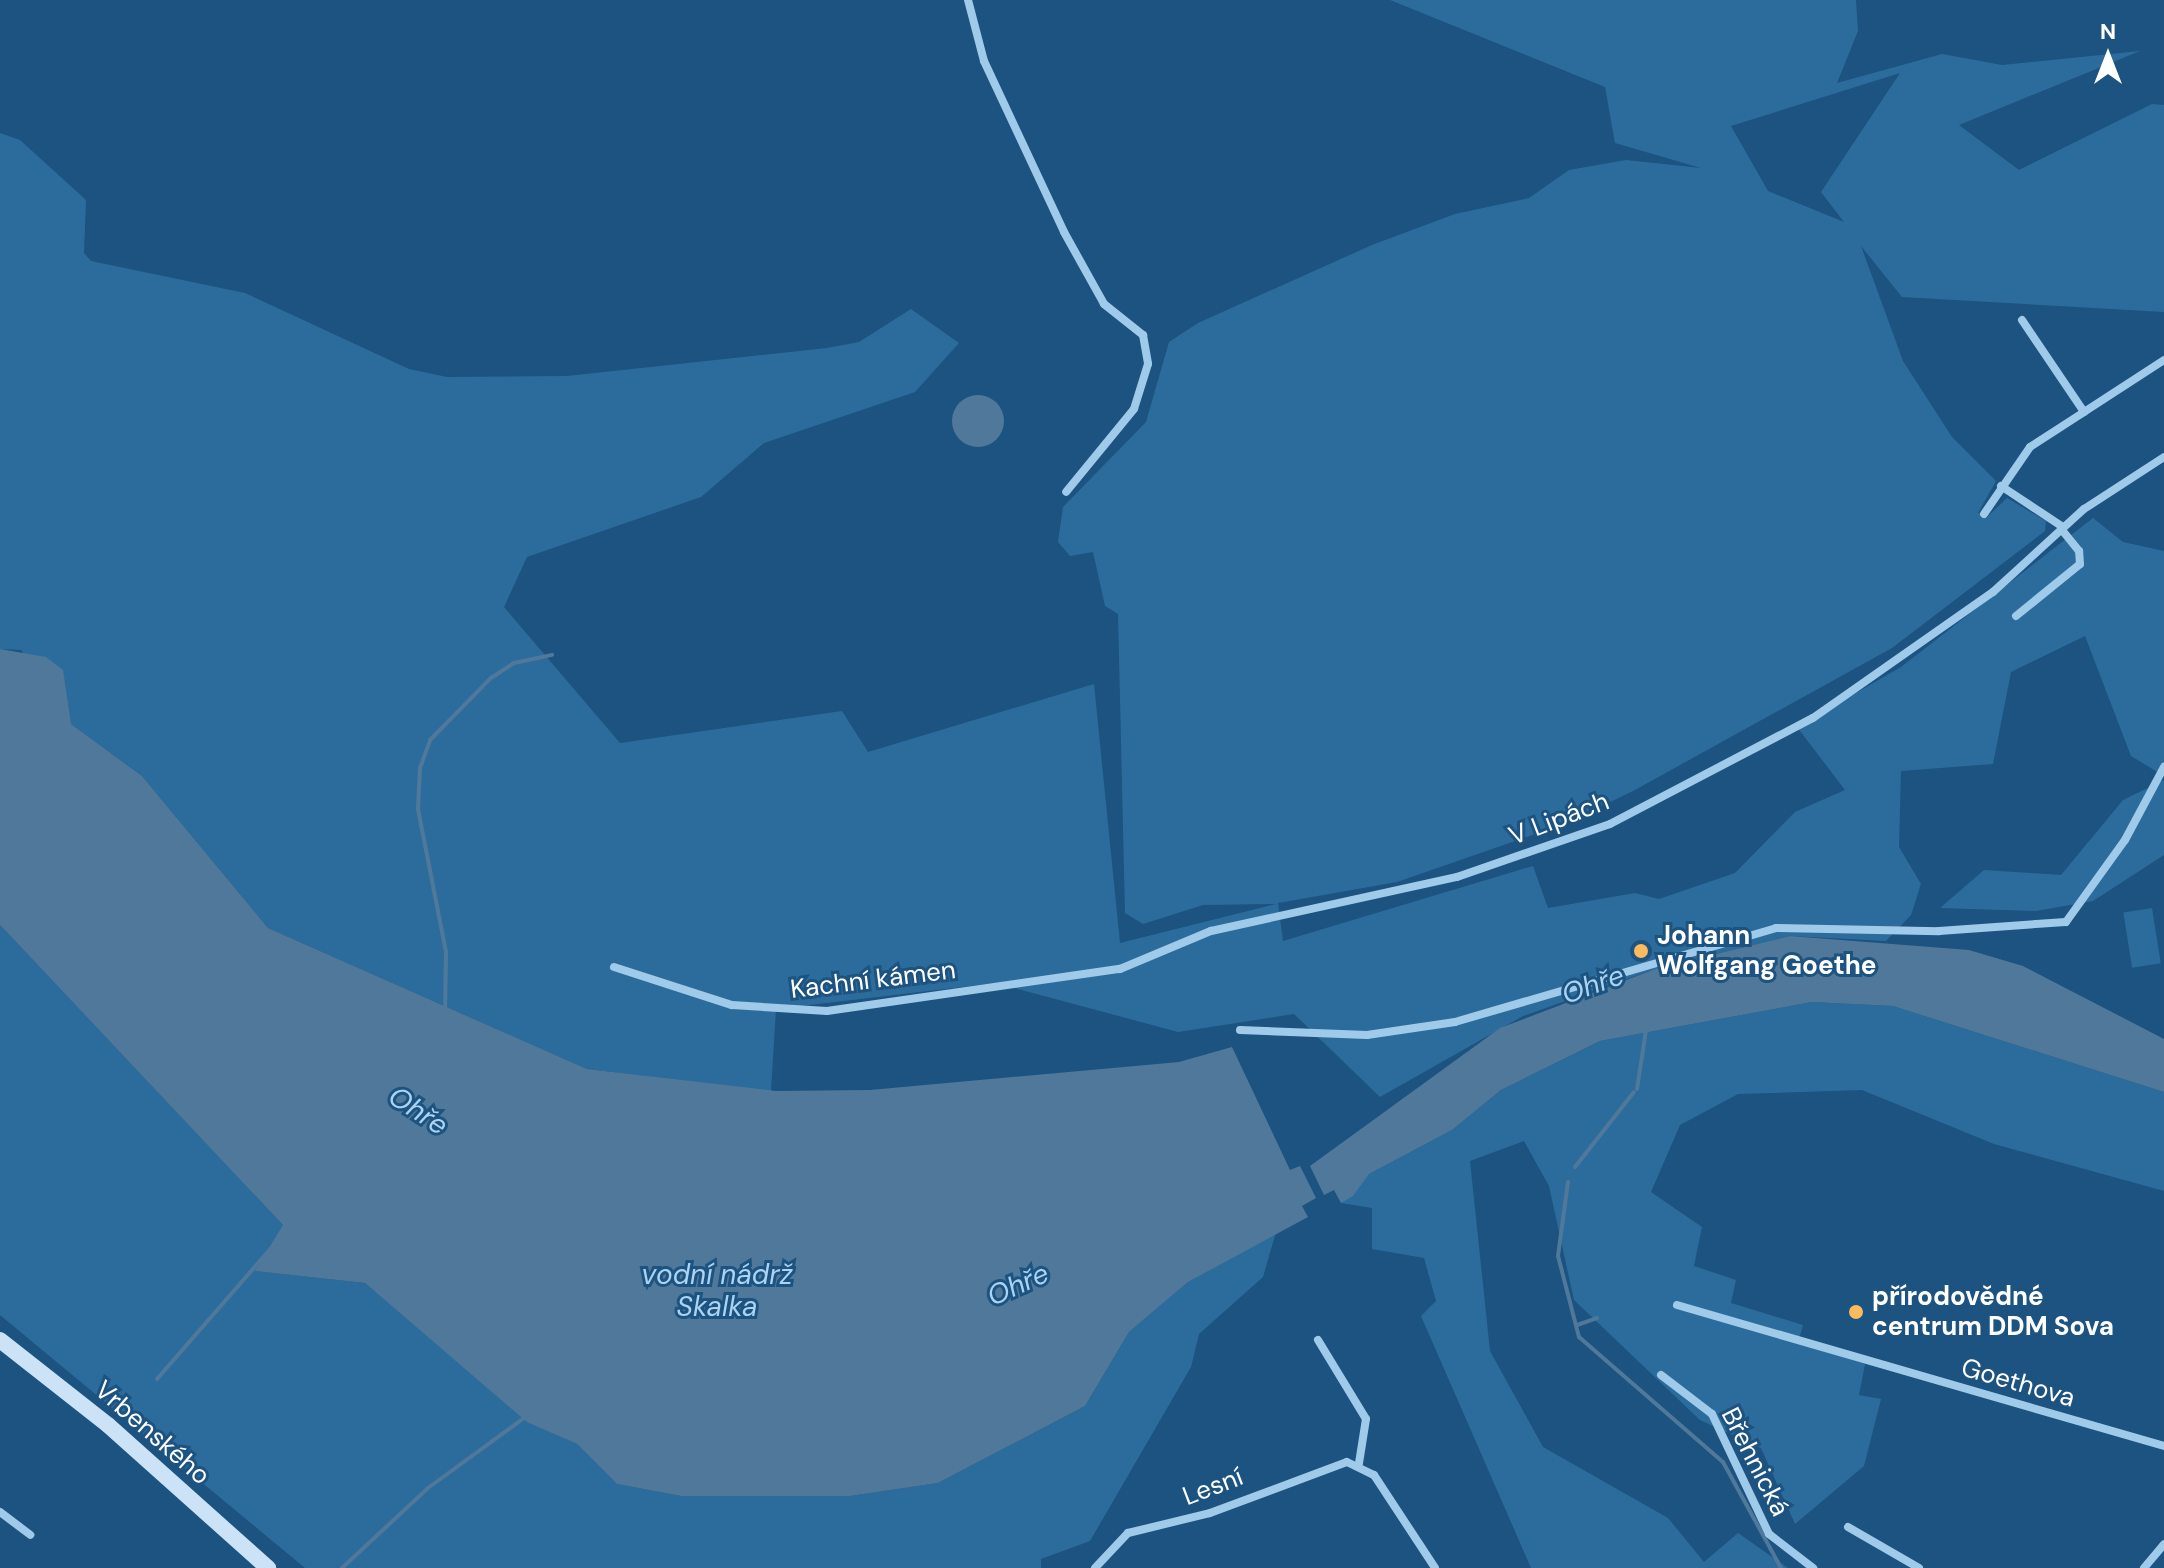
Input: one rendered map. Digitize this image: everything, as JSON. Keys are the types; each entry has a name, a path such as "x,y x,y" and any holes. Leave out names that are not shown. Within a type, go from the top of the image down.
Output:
{"main road":[{"name":"Vrbenského","path":"0,1340 108,1425 268,1568"}],"street":[{"path":"968,0 984,61 1064,232 1104,304 1143,335 1148,364 1134,409 1066,492"},
{"path":"2022,320 2084,412"},
{"path":"1984,514 2030,447 2164,360"},
{"name":"V Lipách","path":"1000,986 1120,969 1211,931 1382,898 1610,824 1813,718 1993,592 2062,528 2164,457"},
{"path":"2001,486 2062,528 2079,551 2080,564 2016,616"},
{"path":"1240,1030 1367,1035 1455,1022 1776,928 1939,931 2058,924 2075,916 2078,896 2125,840 2164,767"},
{"name":"Kachní kámen","path":"614,967 732,1005 795,1013 1000,986"},
{"name":"Goethova","path":"1677,1305 2164,1446"},
{"path":"1318,1340 1366,1419 1359,1463 1435,1568"},
{"name":"Břehnická","path":"1661,1375 1712,1414 1769,1534 1813,1568"},
{"name":"Lesní","path":"1095,1568 1128,1533 1210,1513 1328,1464 1359,1463"},
{"path":"0,1512 30,1535"},
{"path":"1848,1527 1919,1568"},
{"path":"2144,1568 2164,1544"}],"shaded area":[{"path":"1390,0 1856,0 1858,31 1837,83 1942,54 2002,65 2140,51 1959,125 2019,170 2152,104 2164,105 2164,312 1902,297 1861,246 1903,361 1952,437 1996,481 1978,513 1986,518 2007,498 2046,521 2045,531 1892,648 1633,791 1564,824 1397,882 1278,903 1283,941 1533,866 1548,908 1635,893 1659,899 1735,873 1795,812 1845,790 1797,727 1901,667 2093,518 2123,542 2164,551 2164,776 2131,756 2085,636 2011,672 1993,764 1901,771 1899,847 1921,884 1911,915 1886,941 1790,936 1658,968 1523,1016 1380,1097 1294,1014 1178,1032 996,983 776,1009 771,1091 587,1069 268,928 142,776 71,724 21,650 0,649 0,133 20,140 86,200 84,253 91,261 245,293 409,369 447,377 567,376 827,348 859,342 911,309 959,343 915,392 764,443 701,497 527,557 504,607 620,743 842,711 868,752 1094,684 1120,943 1276,904 1203,905 1143,924 1125,913 1118,614 1105,606 1093,552 1070,556 1058,542 1063,507 1146,422 1169,342 1198,323 1372,245 1455,214 1529,198 1569,170 1626,160 1701,168 1615,143 1605,87","holes":["1900,73 1821,192 1844,222 1768,191 1731,126"]},
{"path":"2164,780 2164,855 2093,901 2036,911 1940,908 1984,870 2061,875 2123,800"},
{"path":"2152,908 2161,963 2132,968 2123,913"},
{"path":"0,925 284,1226 256,1271 365,1283 527,1421 577,1444 617,1484 681,1496 850,1496 938,1483 1085,1406 1129,1332 1188,1282 1276,1232 1263,1277 1199,1334 1191,1367 1090,1541 1041,1559 1041,1568 305,1568 0,1315"},
{"path":"1812,1002 1893,1006 2164,1092 2164,1191 1994,1144 1862,1090 1738,1094 1680,1125 1651,1192 1702,1227 1694,1266 1736,1280 1731,1303 1803,1325 1798,1343 1865,1364 1859,1395 1881,1399 1864,1466 1795,1524 1761,1448 1700,1420 1574,1300 1549,1186 1524,1141 1470,1161 1490,1351 1543,1447 1668,1518 1704,1562 1738,1533 1788,1568 1531,1568 1421,1316 1436,1301 1424,1258 1372,1249 1372,1208 1341,1203 1369,1174 1452,1130 1501,1090 1600,1041"}],"water":[{"path":"978,395 997,402 1004,421 997,440 978,447 959,440 952,421 959,402"},
{"name":"vodní nádrž Skalka","path":"0,649 46,657 63,670 71,724 142,776 268,928 587,1069 776,1091 870,1090 1179,1062 1232,1047 1290,1170 1300,1166 1316,1198 1302,1206 1308,1217 1188,1282 1129,1332 1085,1406 938,1483 850,1496 681,1496 617,1484 577,1444 527,1422 365,1283 255,1271 283,1225 0,925"},
{"path":"1790,936 1969,950 2023,966 2164,1039 2164,1092 1893,1006 1812,1002 1600,1041 1501,1090 1452,1130 1369,1174 1353,1196 1341,1203 1334,1190 1324,1195 1310,1166 1500,1028 1658,968"}],"waterway":[{"path":"445,1011 446,952 418,809 420,768 430,740 491,678 514,663 552,655"},
{"path":"1637,1089 1647,1024"},
{"path":"1575,1167 1634,1092"},
{"path":"1568,1182 1558,1256 1579,1337 1723,1462 1781,1568"},
{"path":"157,1379 279,1239"},
{"path":"1577,1325 1597,1318"},
{"path":"342,1568 428,1488 528,1415"}],"place":[{"name":"Johann Wolfgang Goethe","path":"1641,951"},
{"name":"přírodovědné centrum DDM Sova","path":"1856,1312"}],"water label":[{"name":"Ohře","path":"1593,985"},
{"name":"Ohře","path":"418,1111"},
{"name":"Ohře","path":"1018,1285"}]}
